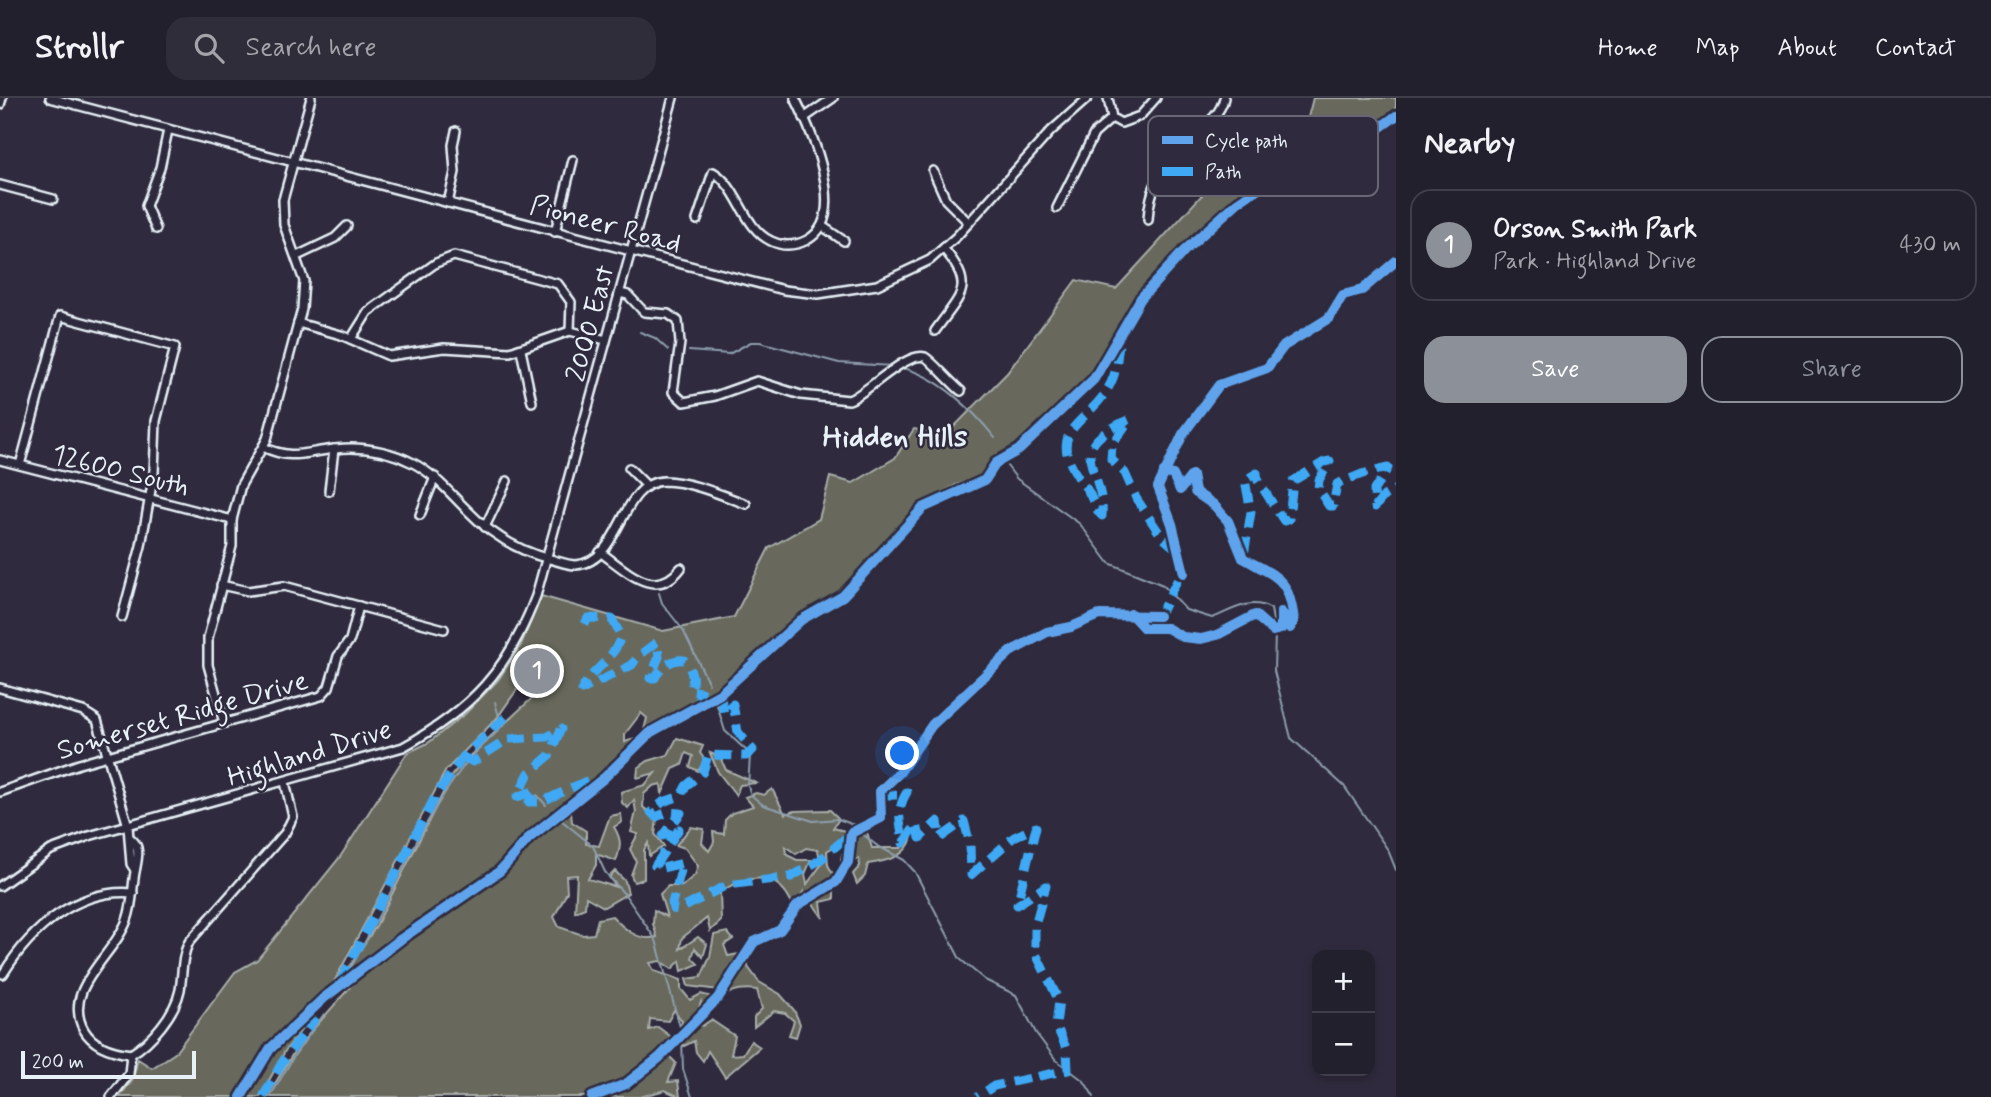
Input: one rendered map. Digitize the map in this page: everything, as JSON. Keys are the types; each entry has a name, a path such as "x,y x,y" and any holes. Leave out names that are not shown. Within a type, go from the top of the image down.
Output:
{"street":[{"path":"0,106 2,98"},
{"name":"Pioneer Road","path":"50,98 76,101 167,130 555,232 784,290 818,294 865,288 892,280 930,260 969,223 1051,131 1088,98"},
{"path":"224,723 207,654 208,633 233,539 232,520 243,480 264,447 298,323 304,281 297,256 287,235 282,212 292,164 311,98"},
{"name":"2000 East","path":"546,558 673,98"},
{"path":"698,220 713,172 724,181 756,229 770,241 783,245 798,244 812,237 822,226 827,215 828,197 804,118 794,98"},
{"path":"804,118 833,98"},
{"path":"1108,98 1112,118 1121,123 1134,120 1156,98"},
{"path":"1215,116 1224,98"},
{"path":"1057,208 1094,134 1112,118"},
{"path":"156,229 146,206 160,169 167,130"},
{"path":"448,203 455,172 453,145 456,131"},
{"path":"555,232 573,160"},
{"path":"933,172 946,200 969,223"},
{"path":"0,185 53,199"},
{"path":"1148,220 1151,196"},
{"path":"297,256 335,238 346,226"},
{"path":"822,226 845,241"},
{"path":"935,331 960,295 964,282 958,267 944,249"},
{"path":"351,339 368,312 436,263 454,256 561,286 571,302 570,331"},
{"path":"620,293 628,295 644,312 668,314 678,321 680,343 673,388 680,401 696,402 761,381 801,395 824,395 845,401 916,357 927,358 961,391"},
{"path":"20,465 60,316 175,347 156,421 149,497 139,552 122,617"},
{"path":"298,323 351,339 389,356 444,348 488,353 521,350 570,331 606,340"},
{"path":"521,350 532,402"},
{"path":"264,447 293,456 334,449 361,448 388,453 435,477 485,527 523,551 577,565 600,552 637,495 647,486 670,482 746,503"},
{"path":"329,491 334,449"},
{"name":"12600 South","path":"0,460 232,520"},
{"path":"629,468 647,486"},
{"path":"420,515 435,477"},
{"path":"485,527 506,481"},
{"path":"600,552 631,574 655,584 668,582 681,568"},
{"name":"Highland Drive","path":"0,886 51,850 403,747 440,727 489,683 512,652 536,596 546,558"},
{"path":"221,585 248,591 284,586 444,629"},
{"name":"Somerset Ridge Drive","path":"0,792 109,755 326,693 338,656 350,640 359,606"},
{"path":"0,688 91,714 101,727 128,826 131,864 135,870 133,893 122,930 89,978 78,1005 79,1020 86,1034 97,1044 115,1052 131,1054"},
{"path":"111,1097 129,1074 131,1054 158,1031 179,993 182,957 189,942 285,833 293,817 285,782"},
{"path":"3,974 26,943 60,914 103,893 133,893"}],"green space":[{"path":"1313,98 1396,98 1396,111 1378,124 1378,116 1308,116"},
{"path":"1201,196 1240,196 1211,221 1138,297 1120,321 1097,371 1071,398 1050,413 1015,450 991,462 982,477 956,485 919,505 877,550 860,577 842,593 804,614 721,689 644,730 647,718 641,713 625,734 625,742 637,738 609,771 538,828 494,870 396,939 355,974 346,972 376,926 452,775 543,688 521,684 497,718 446,770 334,982 269,1045 237,1097 119,1097 132,1081 138,1059 152,1068 175,1053 235,972 257,960 340,857 407,753 428,743 466,713 498,680 521,645 541,596 663,631 734,617 769,548 819,519 830,477 853,483 895,458 914,429 946,435 1007,373 1076,280 1116,289"},
{"path":"677,738 703,746 700,753 705,760 698,771 690,767 693,756 686,753 682,765 673,769 662,794 661,784 653,786 644,794 643,807 657,819 655,834 664,846 649,856 648,843 644,850 644,879 634,882 631,875 636,861 630,849 638,834 631,832 636,812 634,800 628,808 622,803 621,792 645,785 655,773 637,778 638,768 648,761 668,755"},
{"path":"710,753 720,757 726,770 756,783 740,785 736,795 718,772"},
{"path":"772,789 785,814 794,811 830,810 839,819 833,828 845,831 852,824 866,829 872,848 901,848 907,832 912,837 901,854 868,864 865,876 857,884 853,874 860,866 859,858 853,861 846,872 840,866 842,854 849,845 838,844 827,851 828,865 834,876 834,899 821,902 823,918 804,891 793,906 780,886 771,881 752,879 720,892 721,921 710,931 707,918 682,938 680,949 698,937 707,944 703,957 695,948 692,958 698,964 682,971 680,961 672,969 660,961 650,963 654,971 681,980 681,989 690,1000 701,994 712,997 719,990 688,986 686,979 701,977 710,957 714,935 727,932 733,939 724,945 728,956 749,952 748,967 759,982 780,994 794,1010 800,1024 796,1037 789,1035 794,1021 785,1013 774,1011 754,1027 754,1017 762,1009 757,990 747,989 732,992 703,1013 701,1002 693,1024 702,1026 711,1020 735,1036 731,1055 743,1054 751,1041 760,1047 725,1077 708,1051 703,1061 696,1052 694,1041 684,1046 679,1033 682,1021 674,1010 668,1021 650,1019 649,1030 658,1027 670,1036 673,1046 669,1056 676,1063 668,1082 678,1081 680,1097 665,1090 640,1097 267,1097 295,1050 351,986 382,956 499,877 526,845 571,812 572,822 586,831 586,844 599,846 610,816 621,814 622,822 614,827 620,844 616,861 596,854 596,865 588,879 616,887 609,877 615,871 625,881 628,893 604,907 586,897 585,908 575,912 577,875 566,876 567,892 554,917 559,927 583,935 594,934 598,919 612,916 632,933 650,938 657,937 653,924 654,910 667,917 660,894 668,886 682,886 695,875 698,866 685,848 676,845 691,827 704,829 702,843 709,851 714,842 713,832 724,834 725,820 732,813 753,806 745,797 756,793 764,795","holes":["785,846 796,854 806,848 818,850 821,865 807,884 805,874 811,860 797,860 787,855"]},
{"path":"320,1006 285,1051 260,1097 244,1097 274,1050"}],"waterway":[{"path":"640,332 655,338 668,350"},
{"path":"689,351 729,354 751,342 760,342 839,363 894,366"},
{"path":"903,368 929,379 954,396 995,438"},
{"path":"1007,466 1017,479 1080,524 1109,563 1163,585 1186,610 1212,618 1249,604 1264,605 1271,609 1275,632 1274,671 1291,738 1344,786 1388,850 1396,870"},
{"path":"659,593 662,603 683,630 709,684"},
{"path":"495,702 499,717"},
{"path":"716,702 725,731 748,752"},
{"path":"470,758 499,730"},
{"path":"750,756 748,786 751,795 763,805 813,821 838,819 849,823 876,845 904,860 915,872 960,959 985,980 1016,995 1036,1033 1056,1060 1084,1081 1094,1097"},
{"path":"348,972 418,839 466,763"},
{"path":"537,795 546,805"},
{"path":"561,820 593,846 605,872 626,896 656,940 680,1027"},
{"path":"270,1097 294,1056 324,1014"},
{"path":"682,1039 683,1069 692,1097"}],"marked path":[{"path":"1119,345 1113,378 1094,407 1074,427 1068,438 1066,451 1072,467 1102,516 1098,485 1090,461 1091,451 1096,441 1108,430 1130,419 1112,445 1111,459 1125,473 1136,498 1162,537 1176,549"},
{"path":"1244,555 1251,512 1245,480 1257,473 1258,481 1284,521 1289,519 1293,481 1324,462 1330,461 1319,480 1318,489 1329,506 1333,506 1337,484 1362,474 1388,468 1374,490 1375,507 1384,496 1396,489"},
{"path":"1155,616 1159,616 1184,567"},
{"path":"585,624 588,618 612,619 621,636 613,652 585,683 582,690 632,665 638,656 657,642 659,657 650,678 655,678 663,667 671,662 684,660 692,675 690,691 701,692 698,707"},
{"path":"720,694 724,713 727,713 733,704 738,732 753,750 746,756 708,755 703,772 686,786 681,796 663,802 651,812 656,817 668,812 681,813 663,836 679,829 655,866 659,869 683,863 672,903 673,909 679,910 727,885 791,877 820,860 850,834"},
{"path":"340,982 435,797 463,757 510,713"},
{"path":"463,757 473,762 508,739 547,737 561,729 549,756 529,773 517,797 536,790 529,802 541,802 591,779"},
{"path":"879,795 900,795 907,792 900,811 903,843 917,824 920,838 938,821 940,838 964,821 970,844 971,875 1014,837 1036,827 1017,905 1046,886 1035,925 1035,952 1059,1001 1056,1025 1067,1050 1068,1070 994,1086 977,1097"},
{"path":"263,1097 281,1064 316,1017"}],"cycle path":[{"path":"1378,129 1396,116"},
{"path":"241,1097 270,1049 324,998 401,939 500,871 529,838 604,778 651,732 720,694 801,620 843,596 923,508 985,480 996,463 1019,450 1094,379 1141,298 1184,251 1247,196"},
{"path":"1184,573 1172,524 1158,487 1183,434 1219,385 1267,368 1284,346 1329,318 1343,295 1362,290 1396,261"},
{"path":"1131,614 1144,628 1167,628 1183,637 1201,639 1217,635 1255,615 1273,631 1281,629 1281,612 1288,620 1290,628 1294,621 1285,587 1273,575 1243,558 1228,521 1214,505 1195,492 1192,475 1180,490 1173,475 1164,472"},
{"path":"592,1097 626,1084 659,1058 718,998 754,942 780,930 798,905 836,882 848,862 851,833 881,818 880,791 900,772 932,725 1010,652 1047,632 1071,627 1099,615 1159,616"}],"place":[{"name":"Orson Smith Park","path":"537,671"}],"district":[{"name":"Hidden Hills","path":"895,436"}]}
